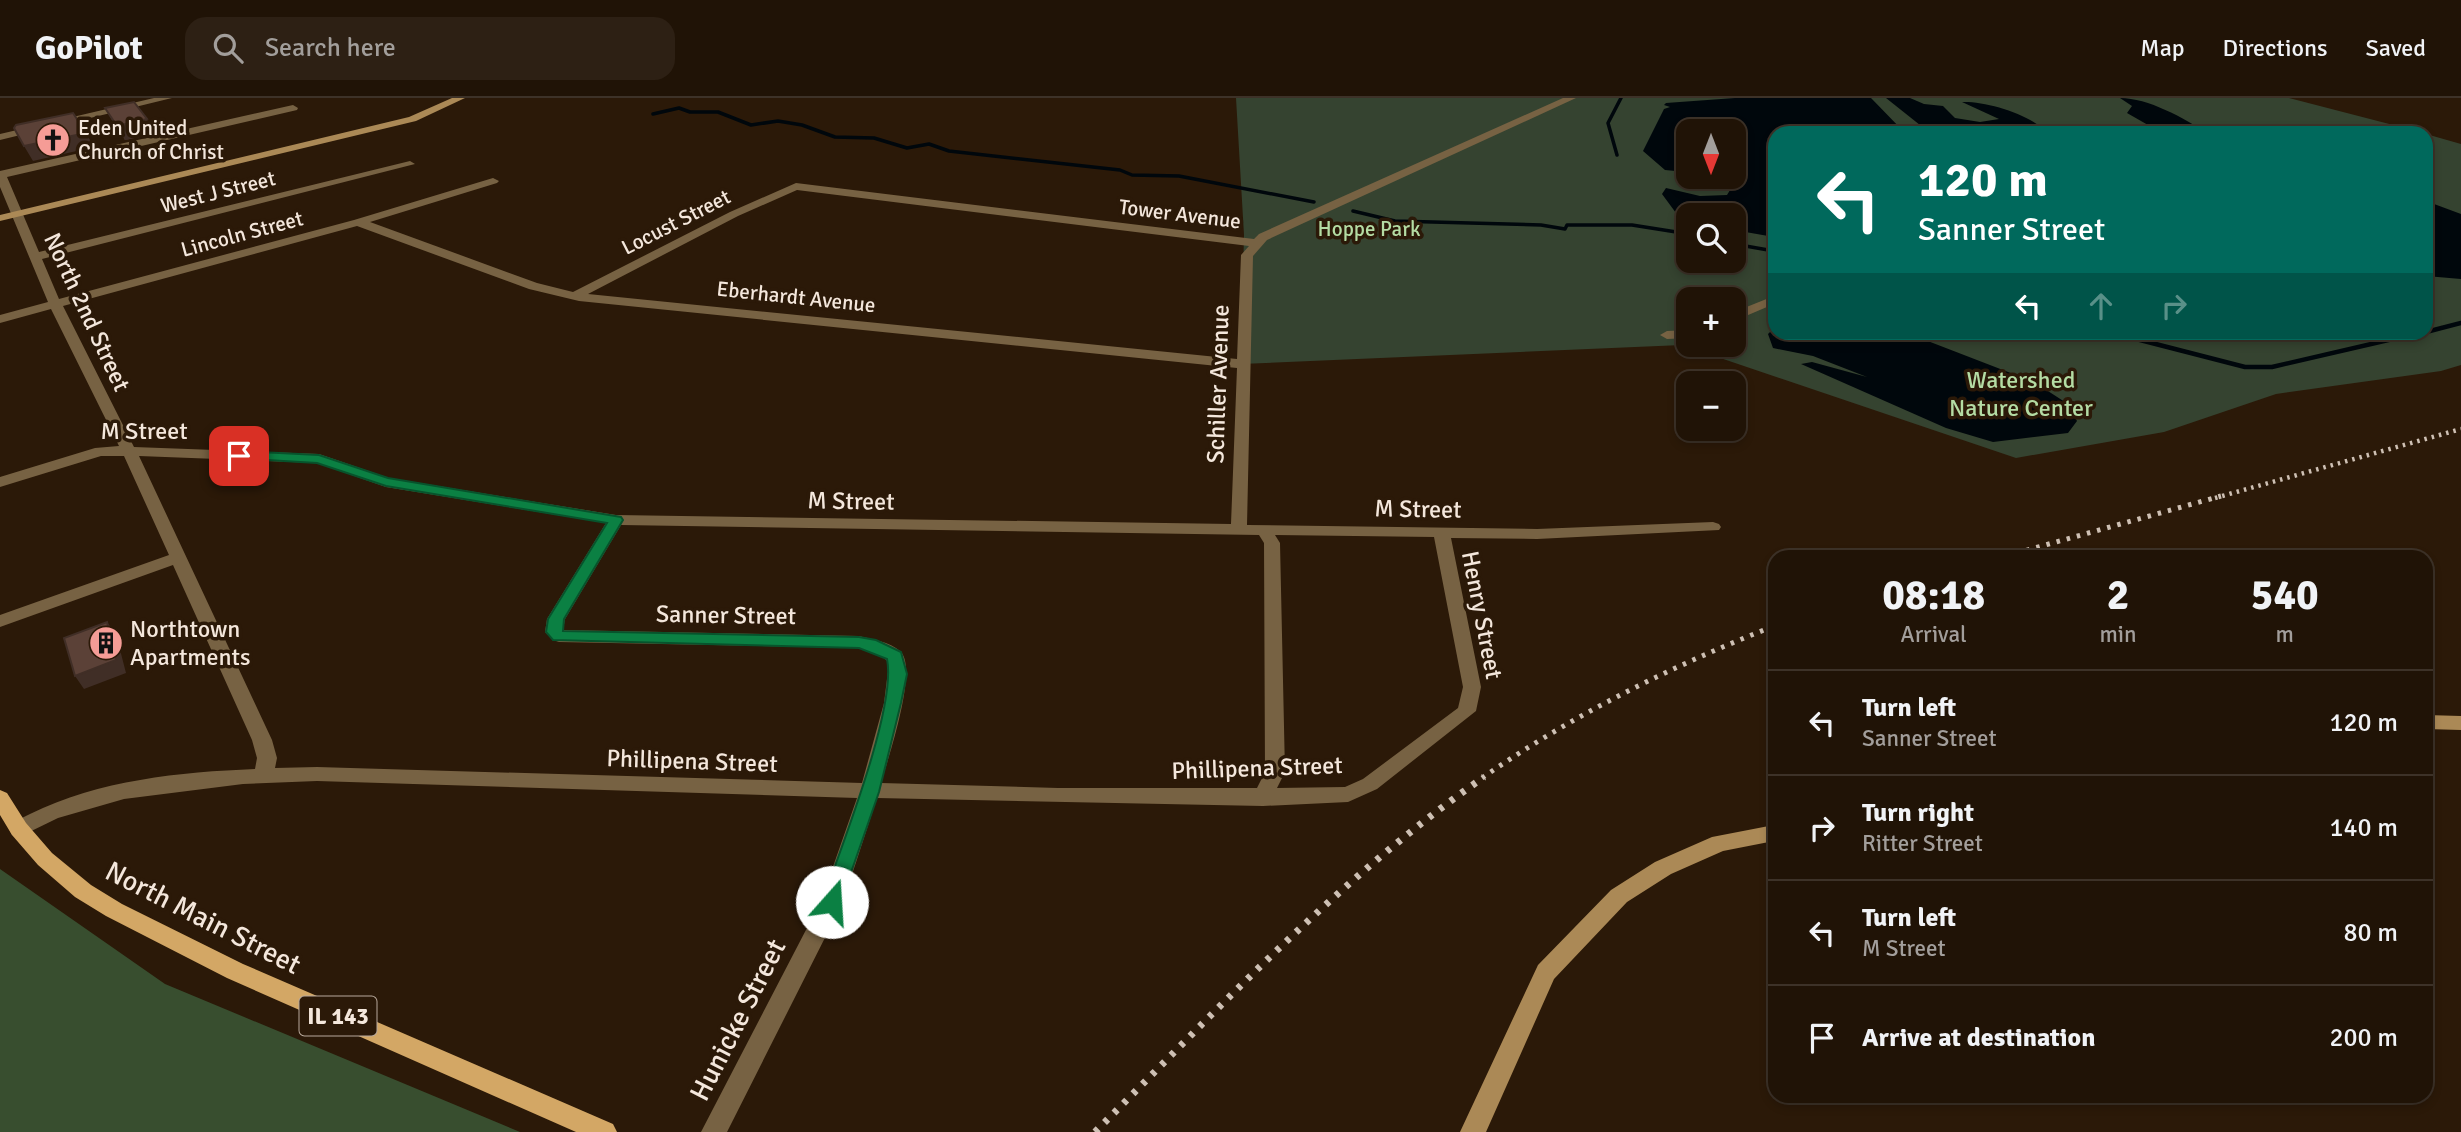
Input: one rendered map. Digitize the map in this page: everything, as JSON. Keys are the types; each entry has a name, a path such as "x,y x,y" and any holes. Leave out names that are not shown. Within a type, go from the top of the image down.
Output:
{"main road":[{"name":"North Main Street","path":"0,798 19,829 45,859 79,888 114,910 235,971 604,1132"}],"street":[{"path":"0,137 167,98"},
{"path":"0,218 412,119 460,98"},
{"name":"Tower Avenue","path":"796,186 1255,243 1419,164 1571,98"},
{"path":"0,175 293,108"},
{"name":"West J Street","path":"35,257 410,164"},
{"name":"North 2nd Street","path":"0,175 55,304 129,450 176,558 262,740 267,758 264,775"},
{"name":"Lincoln Street","path":"0,319 358,222 493,181"},
{"name":"Locust Street","path":"575,296 765,198 796,186"},
{"name":"Eberhardt Avenue","path":"358,222 533,286 575,296 1241,364"},
{"name":"Schiller Avenue","path":"1239,528 1241,364 1247,255 1255,243"},
{"path":"1746,312 1768,303"},
{"path":"1667,335 1676,335"},
{"name":"M Street","path":"0,482 100,451 129,450 319,459 386,482 616,520 1537,534 1713,527"},
{"name":"Sanner Street","path":"616,520 556,619 554,632 559,636 859,642 870,643 895,656"},
{"path":"1263,529 1272,543 1275,772 1263,798"},
{"name":"Henry Street","path":"1370,785 1467,711 1472,699 1472,687 1441,531"},
{"path":"0,621 176,558"},
{"name":"Hunicke Street","path":"714,1132 832,902 869,792 896,687 898,674 895,656"},
{"path":"2433,722 2461,723"},
{"name":"Phillipena Street","path":"19,829 91,798 264,775 317,774 869,792 1263,798 1348,794 1370,785"},
{"path":"1473,1132 1494,1079 1546,972 1619,896 1663,868 1719,844 1768,834"}],"green space":[{"path":"1236,98 2289,98 2397,126 1768,126 1768,340 2433,340 2433,136 2461,144 2461,365 2441,371 2276,394 2164,432 2016,458 1717,357 1746,357 1746,287 1676,287 1676,345 1241,364 1244,235"},
{"path":"0,869 165,984 520,1132 0,1132"}],"shaded area":[{"path":"1735,98 1871,98 1898,126 1768,126 1768,236 1746,232 1746,203 1676,203 1676,213 1662,194 1666,188 1700,196 1727,195 1731,189 1746,189 1746,119 1676,119 1676,171 1665,170 1643,151 1664,109 1670,107 1664,105"},
{"path":"1886,98 1910,98 1924,104 1943,106 1955,118 1980,122 1999,119 1962,102 1995,106 2039,126 1921,126"},
{"path":"2120,98 2154,105 2195,126 2150,126 2127,113 2132,106"},
{"path":"2433,204 2461,214 2461,279 2433,277"},
{"path":"1770,340 1925,340 2034,382 2068,404 2077,421 2068,433 1993,442 1946,428 1801,364 1812,362 1867,377 1813,356 1773,348"}],"building":[{"path":"134,102 147,119 117,126 105,108"},
{"path":"73,113 86,133 24,146 14,128 16,125"},
{"path":"107,622 116,660 75,676 64,638"}],"waterway":[{"path":"1617,155 1608,123 1621,98"},
{"path":"653,114 679,108 690,112 718,112 751,125 778,121 802,125 835,137 874,138 907,148 929,144 949,151 1120,170 1132,175 1179,176 1314,202"},
{"path":"1353,211 1395,221 1541,225 1565,229 1567,225 1632,225 1676,232"},
{"path":"1746,246 1768,250"},
{"path":"2433,330 2461,323"},
{"path":"2140,340 2245,367 2272,367 2388,340"}],"railway":[{"path":"2215,498 2461,429"},
{"path":"2028,550 2221,496"},
{"path":"1482,778 1552,733 1624,693 1768,628"},
{"path":"1095,1132 1330,901 1380,857 1484,777"}],"place":[{"name":"Eden United Church of Christ","path":"53,140"},
{"name":"Northtown Apartments","path":"106,643"}],"route":[{"path":"239,456 319,459 386,482 616,520 552,626 559,636 859,642 870,643 895,656 898,674 893,703 869,792 832,902"}],"park label":[{"name":"Hoppe Park","path":"1369,229"},
{"name":"Watershed Nature Center","path":"2021,394"}]}
